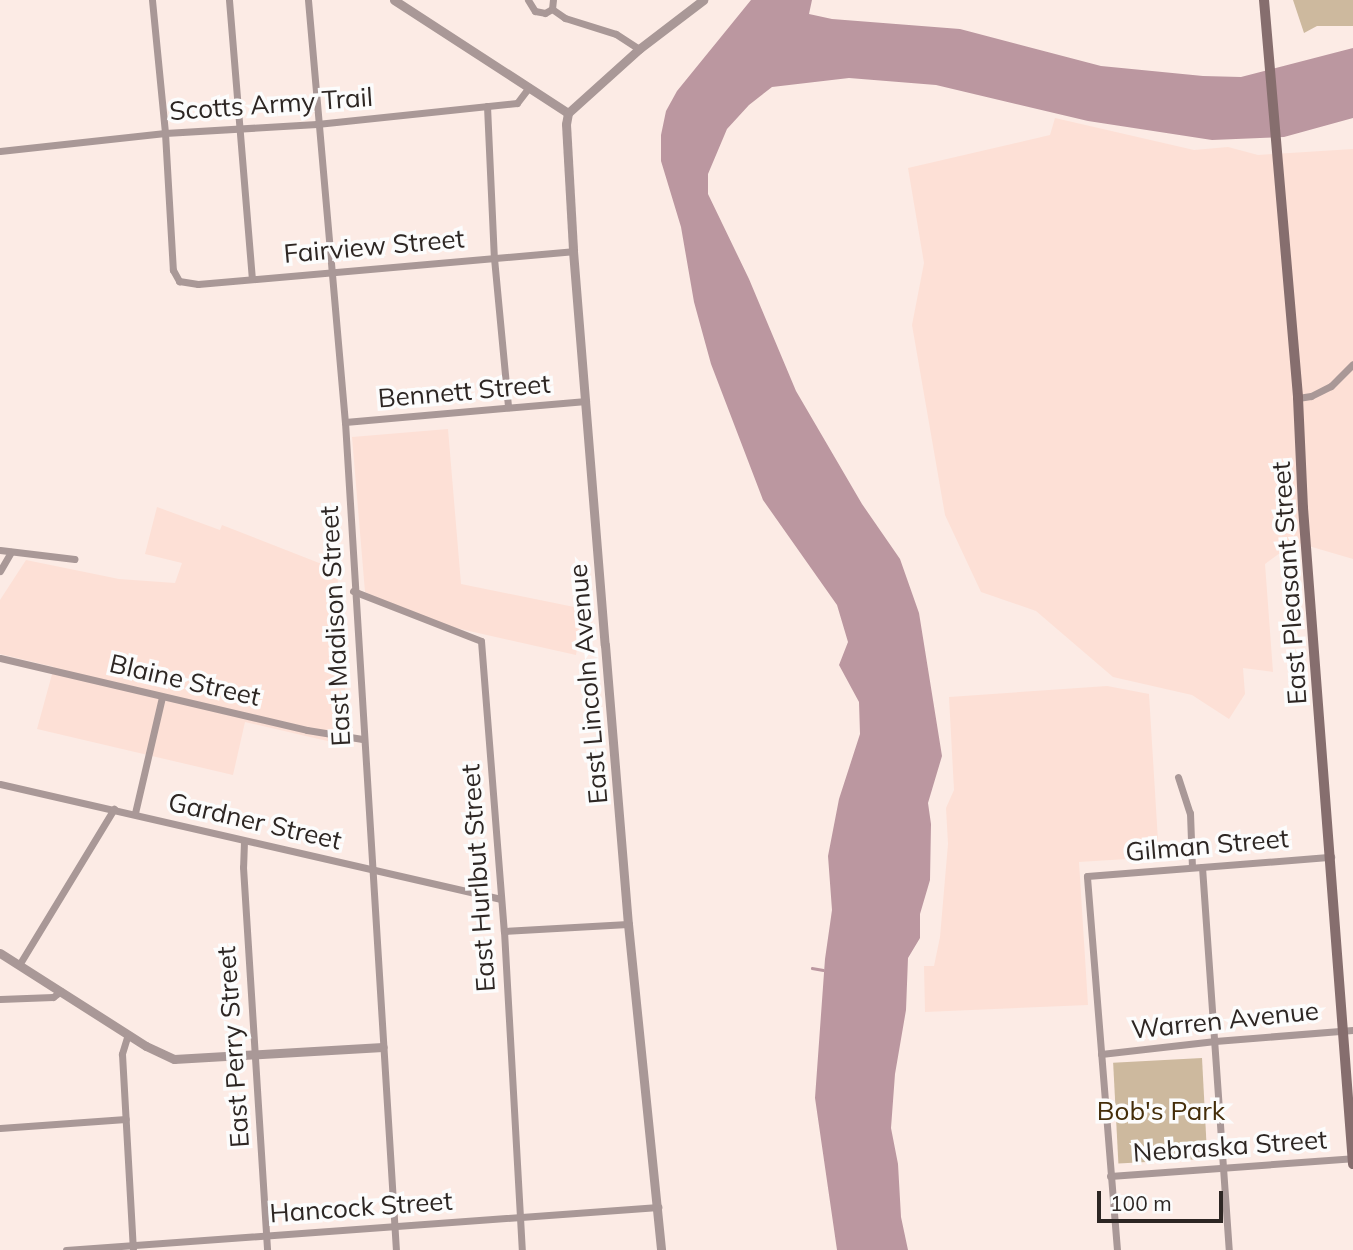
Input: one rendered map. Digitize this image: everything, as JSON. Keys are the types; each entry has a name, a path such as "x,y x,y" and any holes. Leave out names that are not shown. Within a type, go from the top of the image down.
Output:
{"main road":[{"name":"East Pleasant Street","path":"1264,0 1298,398 1303,508 1331,856 1348,1030 1353,1164"}],"street":[{"path":"152,0 165,133"},
{"path":"229,0 252,278"},
{"name":"East Madison Street","path":"308,0 345,422 362,739 373,870 396,1250"},
{"path":"394,0 568,113 639,49 703,0"},
{"path":"528,0 535,11 545,13 552,9"},
{"path":"552,9 553,0"},
{"path":"552,9 565,18 616,34 639,49"},
{"name":"Scotts Army Trail","path":"4,151 165,133 317,124 517,103 529,87"},
{"path":"487,106 494,258 508,407"},
{"name":"East Lincoln Avenue","path":"568,113 566,124 573,251 628,924 661,1250"},
{"name":"Fairview Street","path":"165,133 173,270 179,281 198,284 573,251"},
{"path":"1298,398 1311,396 1331,386 1353,364"},
{"name":"Bennett Street","path":"345,422 586,401"},
{"path":"0,550 74,559"},
{"path":"0,571 11,552"},
{"name":"East Hurlbut Street","path":"353,591 481,641 504,931 522,1250"},
{"name":"Blaine Street","path":"0,658 307,730 362,739"},
{"path":"135,813 162,697"},
{"path":"1178,777 1190,813 1192,867"},
{"name":"Gardner Street","path":"0,784 501,899"},
{"path":"19,965 114,809"},
{"name":"East Perry Street","path":"244,841 243,867 267,1250"},
{"name":"Gilman Street","path":"1101,1054 1087,876 1331,856"},
{"path":"1202,867 1229,1250"},
{"path":"504,931 628,924"},
{"path":"0,953 158,1054 174,1059 383,1047"},
{"path":"0,999 53,997 61,991"},
{"name":"Warren Avenue","path":"1101,1054 1348,1030"},
{"path":"128,1034 122,1048 132,1247"},
{"path":"1101,1054 1116,1250"},
{"path":"0,1128 126,1119"},
{"name":"Nebraska Street","path":"1110,1176 1353,1158"},
{"name":"Hancock Street","path":"66,1250 658,1207"}],"shaded area":[{"path":"751,0 812,0 809,14 832,19 960,29 1101,66 1203,76 1241,77 1353,48 1353,118 1284,137 1212,140 1088,121 936,85 849,78 772,87 749,105 727,129 708,174 708,194 749,279 796,391 862,504 900,559 919,613 942,756 928,803 931,824 930,880 920,914 920,938 908,958 906,1010 895,1074 891,1128 898,1164 901,1217 908,1250 837,1250 815,1098 825,959 832,910 828,856 839,799 860,734 859,702 839,665 848,642 837,605 763,500 711,364 694,302 681,227 661,161 661,135 666,111 677,91"},
{"path":"1055,118 1194,150 1228,147 1258,155 1353,149 1353,559 1295,542 1265,564 1273,672 1243,668 1245,694 1229,719 1192,695 1113,677 1036,611 981,592 945,515 912,325 924,263 908,168 1050,135"},
{"path":"448,429 461,584 584,609 576,655 434,623 365,592 352,437"},
{"path":"157,507 220,530 222,525 337,570 349,746 245,722 233,775 37,729 54,667 0,654 0,600 26,560 119,579 175,583 182,563 145,554"},
{"path":"1107,686 1149,694 1159,857 1079,862 1088,1005 925,1012 924,966 934,966 940,937 948,844 946,808 954,790 949,697"}],"green space":[{"path":"1293,0 1353,0 1353,26 1317,26 1304,33"},
{"name":"Bob's Park","path":"1202,1058 1207,1159 1118,1164 1113,1063"}],"waterway":[{"path":"812,968 823,970"}]}
